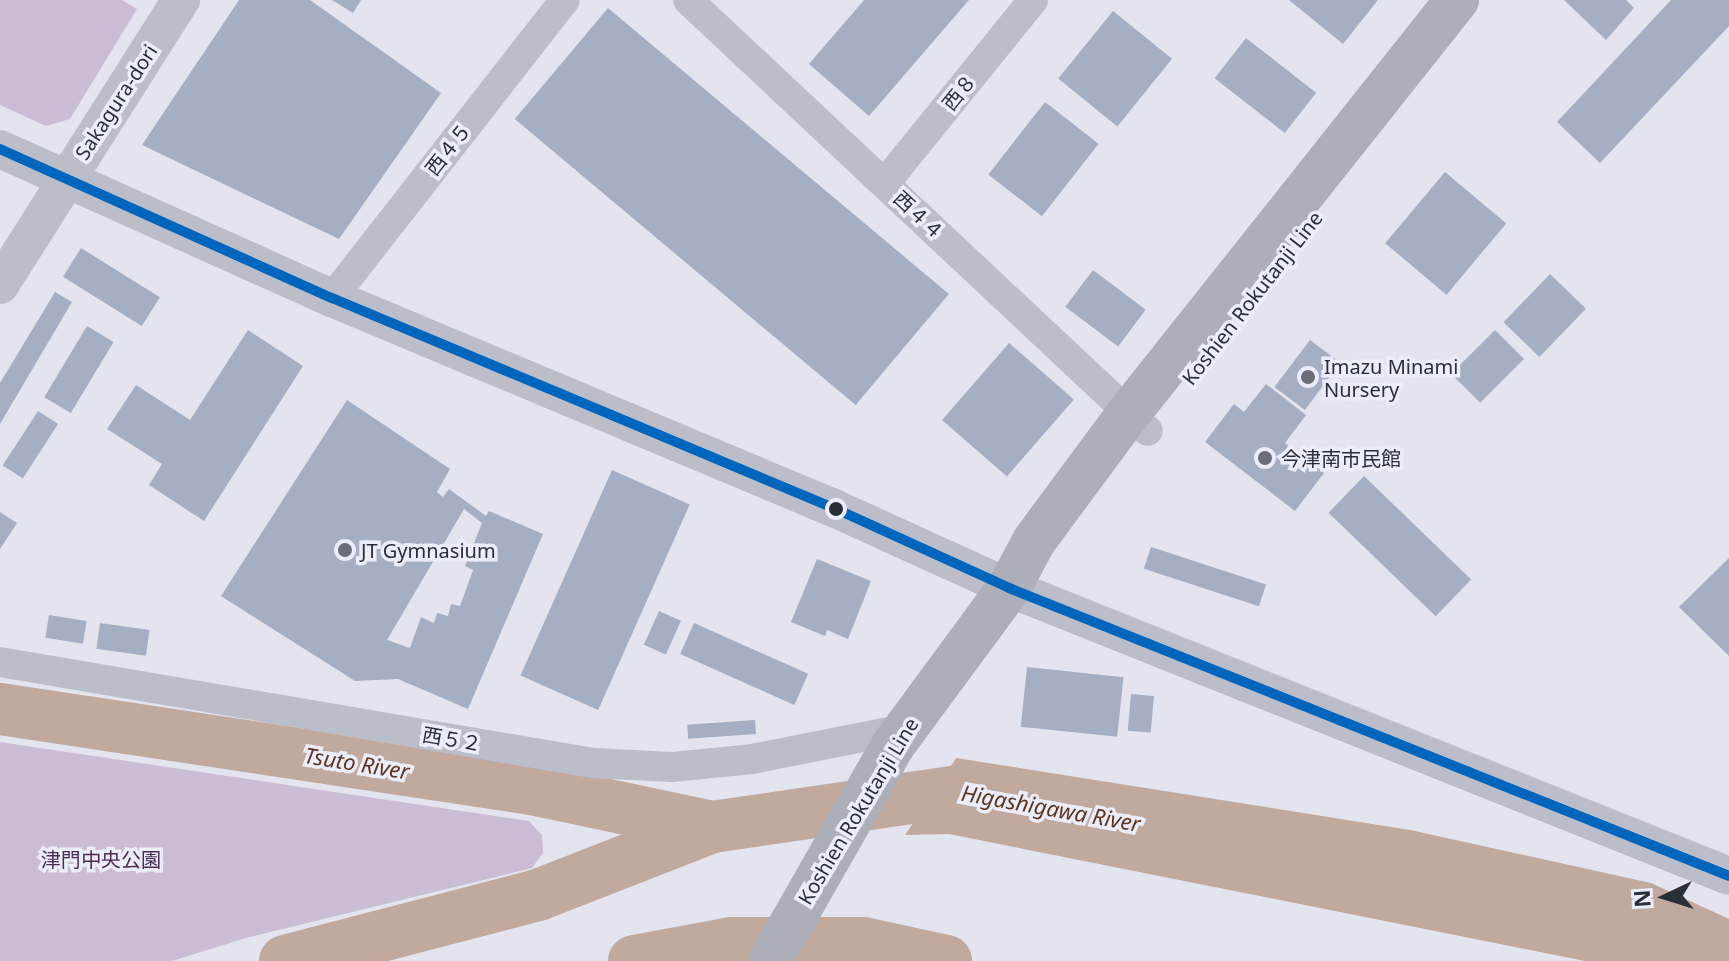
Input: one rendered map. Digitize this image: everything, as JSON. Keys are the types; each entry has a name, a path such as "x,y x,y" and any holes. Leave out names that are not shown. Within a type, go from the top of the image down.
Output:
{"main road":[{"name":"Koshien Rokutanji Line","path":"1138,423 1457,0"},
{"name":"Koshien Rokutanji Line","path":"770,961 899,736 1009,588 1034,541 1138,423 1487,0"}],"street":[{"name":"Sakagura-dori","path":"0,285 181,0"},
{"name":"西４５","path":"332,298 565,0"},
{"name":"西４４","path":"688,0 1138,423"},
{"name":"西８","path":"885,183 1033,0"},
{"path":"0,149 332,298 836,509 1009,588 1729,876"},
{"name":"西５２","path":"0,662 593,763 672,767 752,759 899,736"}],"green space":[{"path":"0,0 122,0 137,9 70,119 46,126 0,105"},
{"name":"津門中央公園","path":"0,742 529,821 542,835 543,853 532,868 246,938 172,961 0,961"}],"water":[{"path":"956,758 1410,830 1651,883 1729,919 1729,961 1585,961 949,834 905,835"}],"pier":[{"path":"958,754 903,838 902,833 952,756"}],"building":[{"path":"239,0 310,0 441,93 339,239 142,145"},
{"path":"332,0 361,0 353,13"},
{"path":"864,0 969,0 869,116 809,64"},
{"path":"1289,0 1378,0 1343,44"},
{"path":"1564,0 1626,0 1634,8 1606,40"},
{"path":"1671,0 1729,0 1729,26 1600,163 1557,122"},
{"path":"608,8 949,294 856,405 515,119"},
{"path":"1113,11 1172,59 1117,126 1058,79"},
{"path":"1246,38 1316,93 1285,133 1215,78"},
{"path":"1045,102 1099,144 1042,216 988,174"},
{"path":"1445,172 1506,223 1447,295 1385,243"},
{"path":"81,248 160,297 142,326 63,277"},
{"path":"1093,270 1146,310 1118,346 1065,307"},
{"path":"1550,274 1586,309 1539,357 1503,322"},
{"path":"55,292 72,302 0,424 0,383"},
{"path":"87,326 114,342 71,413 44,397"},
{"path":"248,330 303,366 204,521 149,485 162,464 107,429 136,385 190,420"},
{"path":"1495,330 1524,359 1480,403 1451,374"},
{"path":"1310,340 1340,363 1305,410 1274,387"},
{"path":"1009,343 1074,399 1007,476 942,420"},
{"name":"今津南市民館","path":"1266,384 1306,415 1285,443 1324,473 1295,511 1205,442 1234,404 1244,412"},
{"name":"JT Gymnasium","path":"347,400 450,469 437,492 443,497 449,489 486,516 489,511 543,534 468,709 398,679 355,681 221,596","holes":["464,509 482,523 465,566 473,570 460,606 451,604 448,616 437,613 434,623 421,617 410,648 387,640"]},
{"path":"38,411 58,424 23,479 3,466"},
{"path":"612,470 690,505 598,710 520,676"},
{"path":"1364,476 1471,580 1436,616 1329,513"},
{"path":"0,512 17,523 0,549"},
{"path":"1151,547 1266,584 1259,606 1144,569"},
{"path":"1729,558 1729,656 1679,607"},
{"path":"817,559 871,581 848,639 827,630 825,636 791,622"},
{"path":"659,611 681,621 666,655 644,645"},
{"path":"49,615 87,621 83,644 45,638"},
{"path":"100,623 150,630 146,656 96,649"},
{"path":"694,623 808,674 794,705 680,654"},
{"path":"1027,667 1123,677 1117,737 1021,727"},
{"path":"1131,694 1154,696 1151,733 1128,731"},
{"path":"755,720 756,734 688,739 687,725"}],"waterway":[{"name":"Tsuto River","path":"0,709 532,789 712,827"},
{"name":"Higashigawa River","path":"285,961 538,895 712,827 965,790 1002,797"},
{"path":"634,961 731,943 863,943 946,961"}],"transit line":[{"path":"0,149 332,298 836,509 1009,588 1729,876"}],"place":[{"name":"Imazu Minami Nursery","path":"1308,377"},
{"name":"今津南市民館","path":"1265,458"},
{"name":"JT Gymnasium","path":"345,550"}]}
